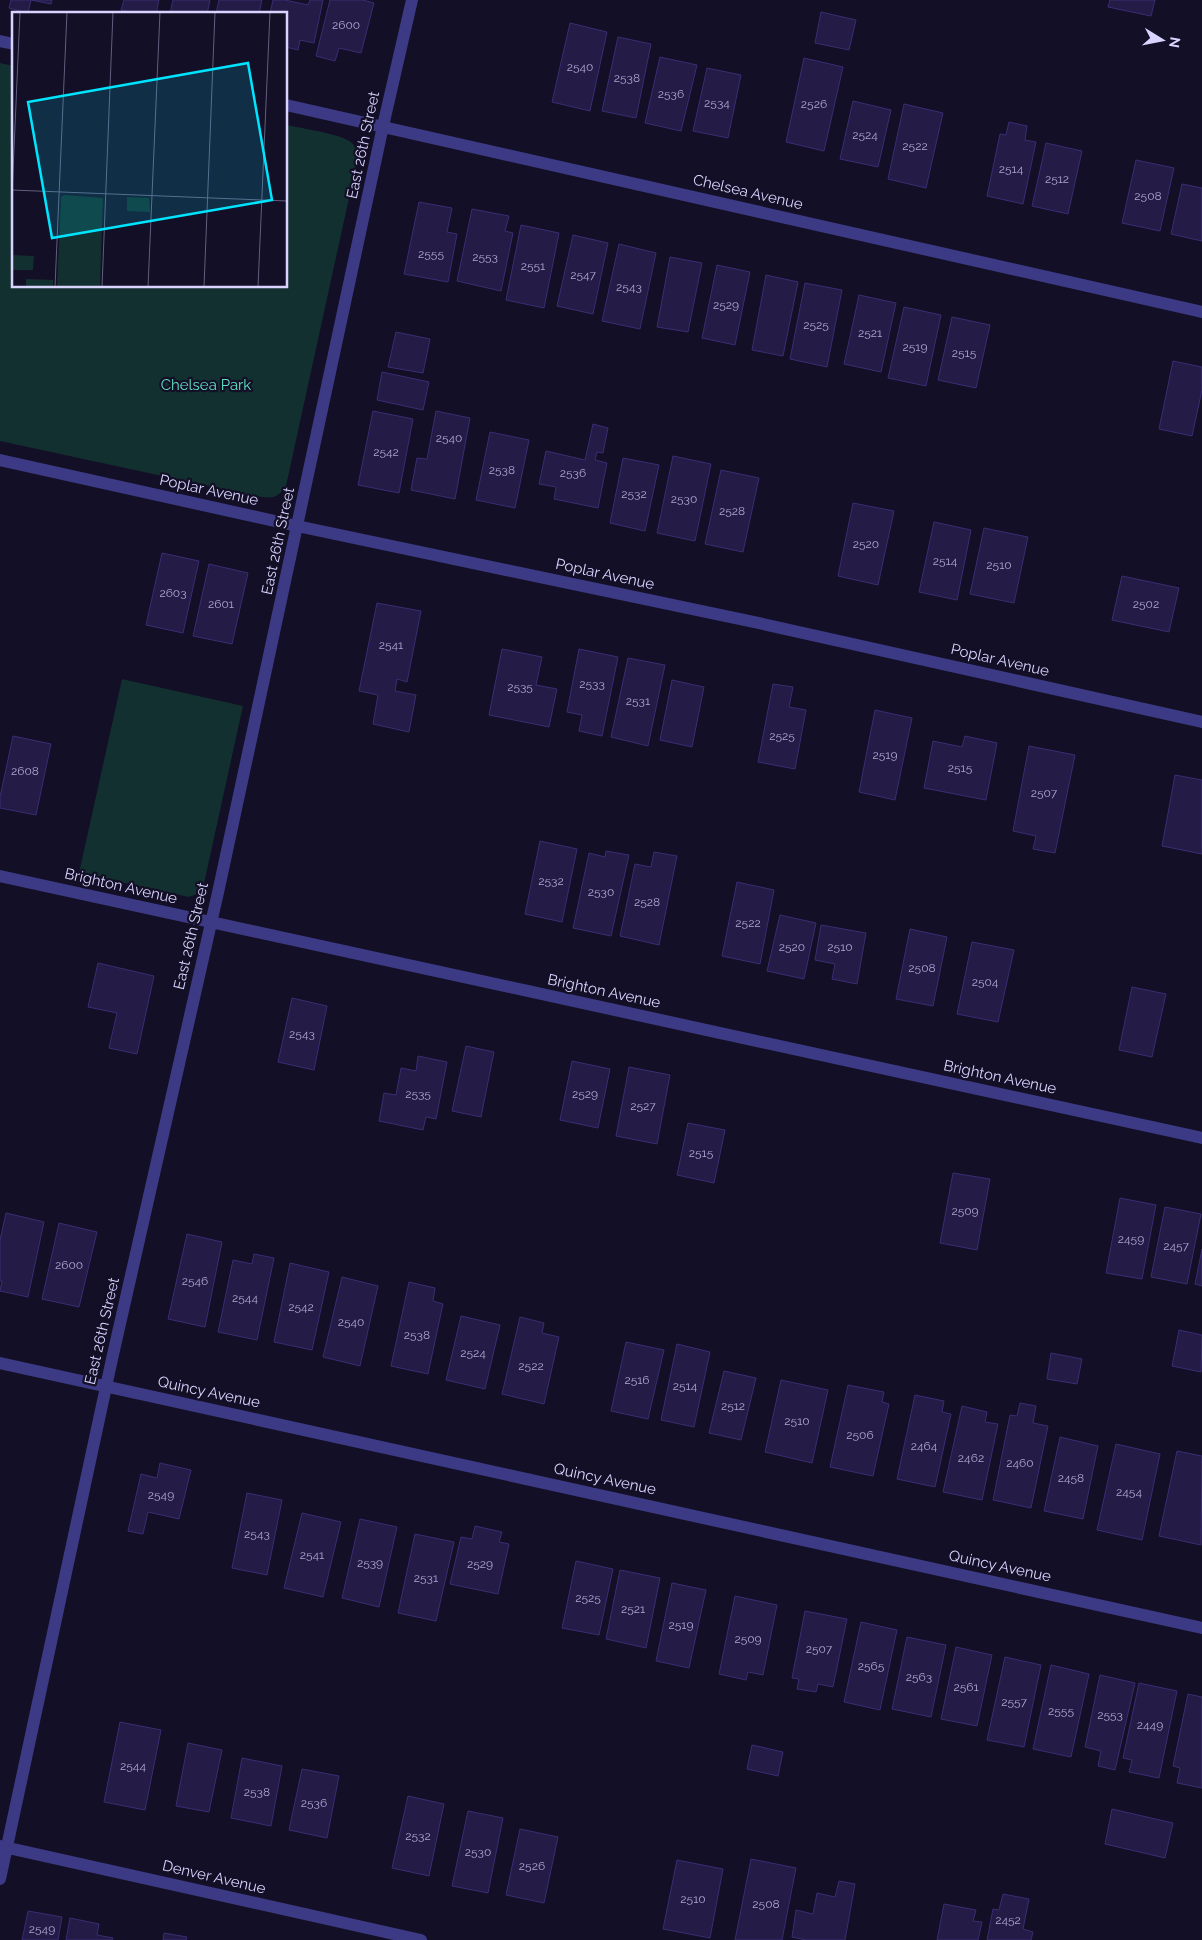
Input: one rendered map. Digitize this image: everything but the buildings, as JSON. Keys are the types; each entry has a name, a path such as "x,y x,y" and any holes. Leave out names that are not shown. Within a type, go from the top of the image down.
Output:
{"street":[{"name":"East 26th Street","path":"0,1879 3,1846 211,923 412,0"},
{"name":"Chelsea Avenue","path":"288,105 1202,312"},
{"name":"Poplar Avenue","path":"0,460 297,526 762,624 1202,722"},
{"name":"Brighton Avenue","path":"0,876 1202,1138"},
{"name":"Quincy Avenue","path":"0,1363 1202,1628"},
{"name":"Denver Avenue","path":"3,1846 421,1940"}],"green space":[{"name":"Chelsea Park","path":"0,63 12,66 12,288 288,288 288,125 340,137 354,145 356,166 286,486 283,491 273,497 255,496 0,441"},
{"path":"122,679 243,706 203,888 197,894 189,897 79,873"}]}
